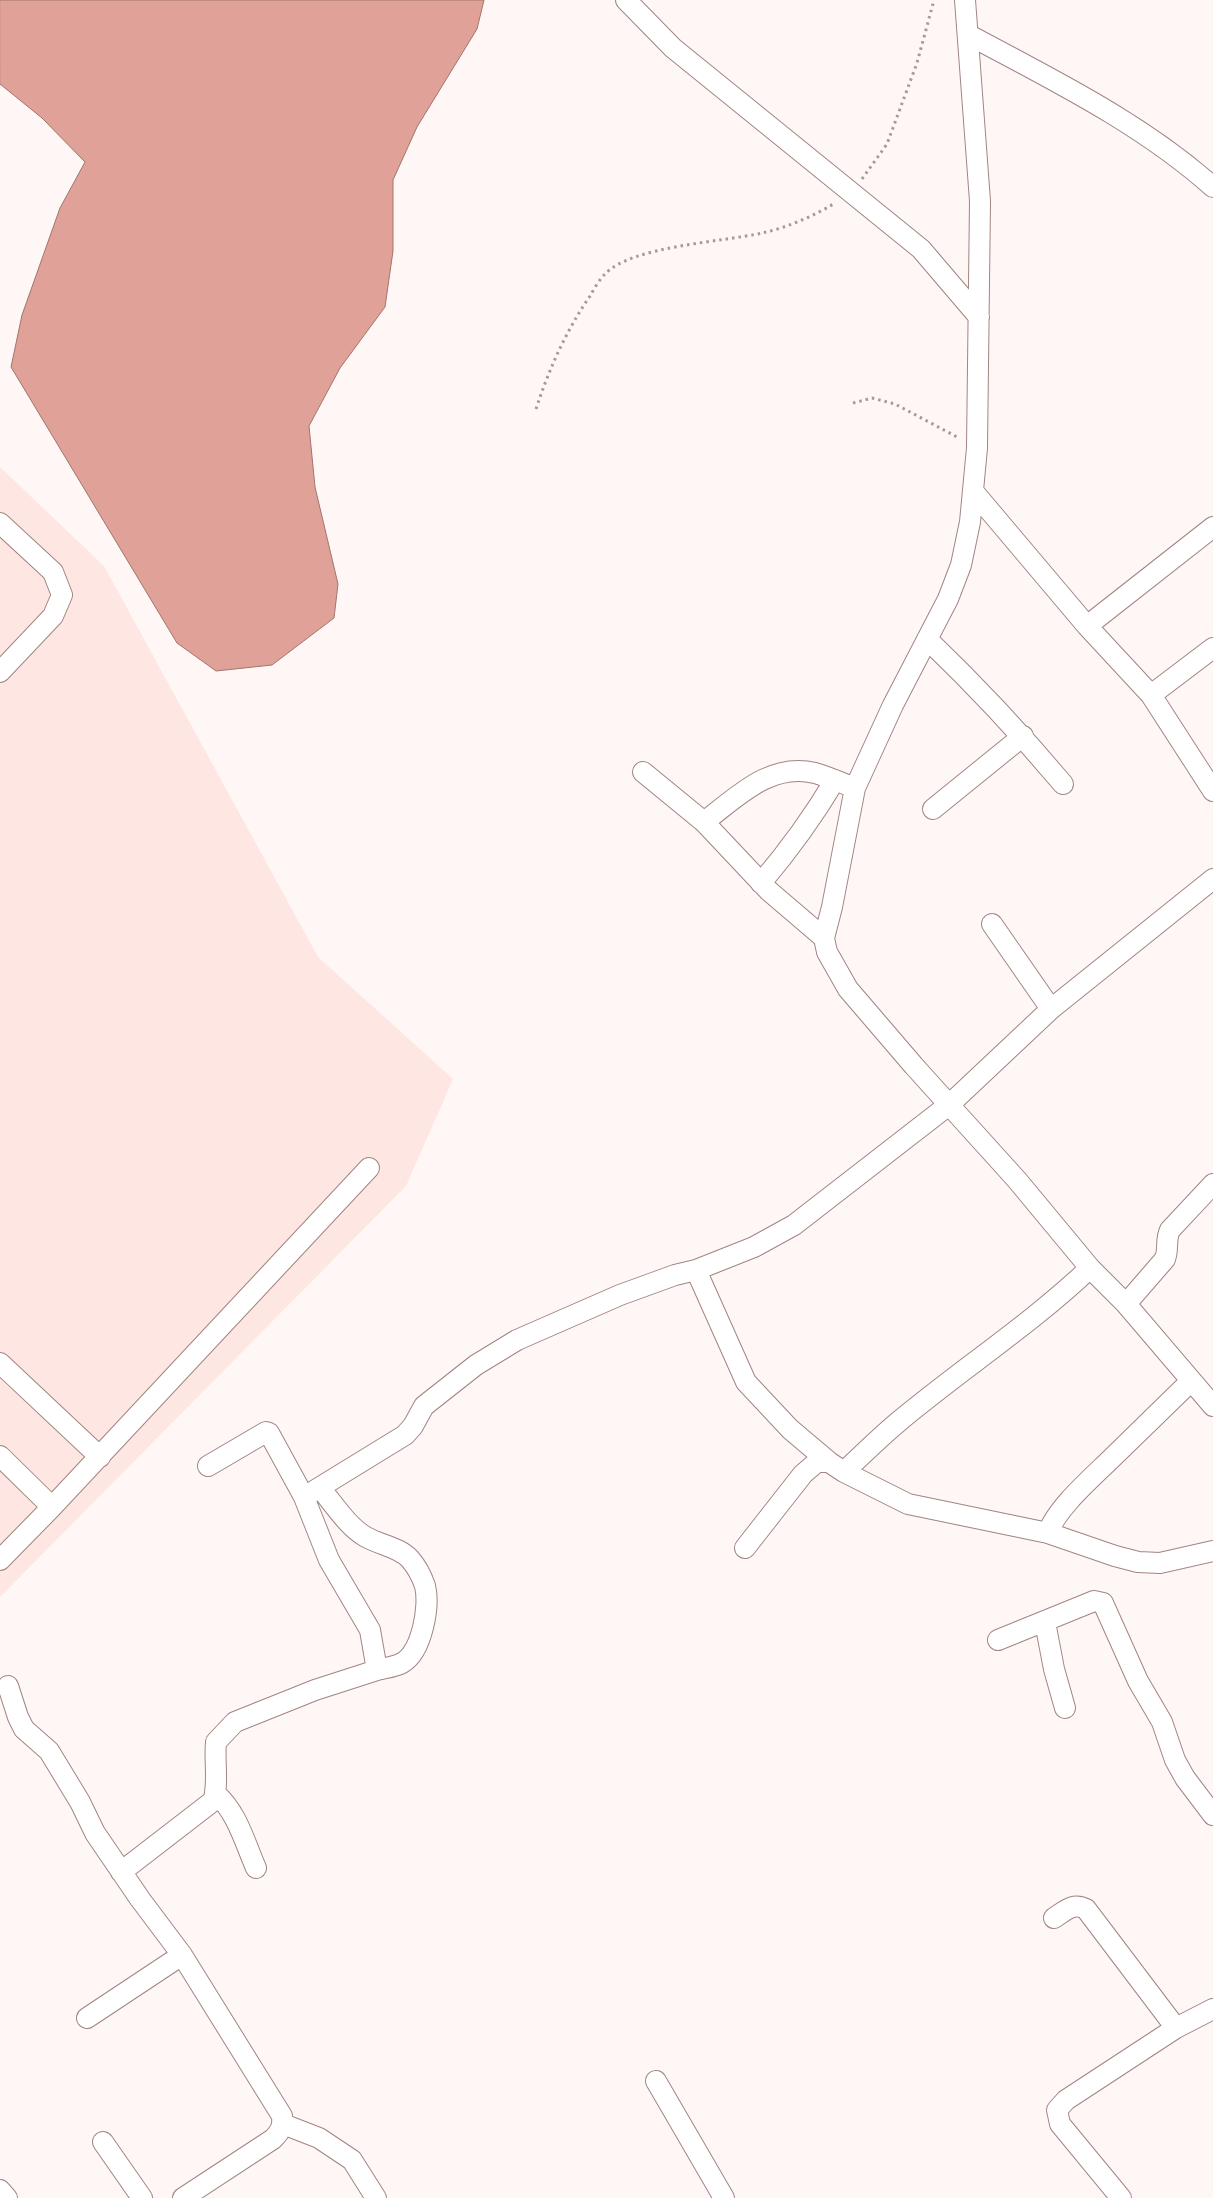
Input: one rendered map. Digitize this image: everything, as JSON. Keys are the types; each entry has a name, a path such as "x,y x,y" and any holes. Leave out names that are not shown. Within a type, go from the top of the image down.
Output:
{"street":[{"path":"626,0 672,48 921,249 979,317"},
{"path":"965,0 980,201 977,448 970,522 960,564 948,599 889,713 855,788 832,907 824,938 827,952 848,989 1018,1180 1090,1268 1126,1304 1213,1406"},
{"path":"969,35 1085,97 1183,161 1213,186"},
{"path":"973,491 1087,626 1151,695 1213,791"},
{"path":"0,523 53,572 62,595 53,616 0,672"},
{"path":"1087,626 1213,527"},
{"path":"927,639 1023,736 1063,784"},
{"path":"1151,695 1213,648"},
{"path":"933,809 1023,736"},
{"path":"704,822 751,786 775,774 790,771 814,773 855,788"},
{"path":"643,772 704,822 761,883 824,938"},
{"path":"761,883 791,848 814,815 834,780"},
{"path":"312,1492 405,1435 413,1426 424,1406 476,1365 517,1340 620,1295 675,1275 696,1270 754,1247 794,1225 950,1104 1051,1008 1213,879"},
{"path":"992,924 1051,1008"},
{"path":"0,1560 100,1457 369,1168"},
{"path":"1126,1304 1165,1259 1168,1252 1167,1237 1170,1230 1213,1184"},
{"path":"836,1467 987,1354 1070,1288 1090,1268"},
{"path":"696,1270 746,1382 790,1429 836,1467 908,1504 1048,1533 1114,1556 1138,1562 1160,1562 1213,1550"},
{"path":"0,1363 100,1457"},
{"path":"1048,1533 1051,1523 1059,1513 1191,1381"},
{"path":"121,1872 213,1801 216,1794 214,1764 216,1742 235,1722 315,1690 403,1663 416,1645 422,1632 426,1606 425,1586 410,1560 401,1552 367,1538 354,1529 312,1492 269,1433 266,1432 208,1466"},
{"path":"0,1456 52,1507"},
{"path":"745,1548 803,1474 817,1462 836,1467"},
{"path":"312,1492 329,1560 370,1630 377,1670"},
{"path":"998,1640 1094,1601 1103,1604 1138,1681 1162,1722 1175,1760 1185,1778 1213,1815"},
{"path":"1045,1622 1064,1708"},
{"path":"8,1686 24,1729 50,1751 80,1802 95,1833 182,1955 282,2116 283,2124 280,2132 273,2139 183,2198"},
{"path":"216,1794 225,1802 232,1813 256,1868"},
{"path":"1054,1918 1071,1907 1076,1906 1086,1909 1176,2028"},
{"path":"87,2018 182,1955"},
{"path":"1121,2198 1060,2124 1058,2110 1066,2100 1176,2028 1213,2009"},
{"path":"656,2082 724,2198"},
{"path":"283,2124 319,2138 352,2160 376,2198"},
{"path":"103,2142 142,2198"},
{"path":"0,2190 7,2198"}],"path":[{"path":"536,409 548,373 578,314 605,273 633,257 692,244 764,233 823,210 852,192 888,144 917,63 934,0"},
{"path":"853,403 872,398 895,404 977,448"}],"shaded area":[{"path":"0,0 484,0 477,29 417,127 393,180 393,251 385,307 340,368 309,426 315,487 338,584 334,618 272,665 216,671 177,643 11,367 22,315 60,208 85,162 42,118 0,84"},
{"path":"0,467 104,566 318,957 453,1079 406,1186 0,1597"}]}
